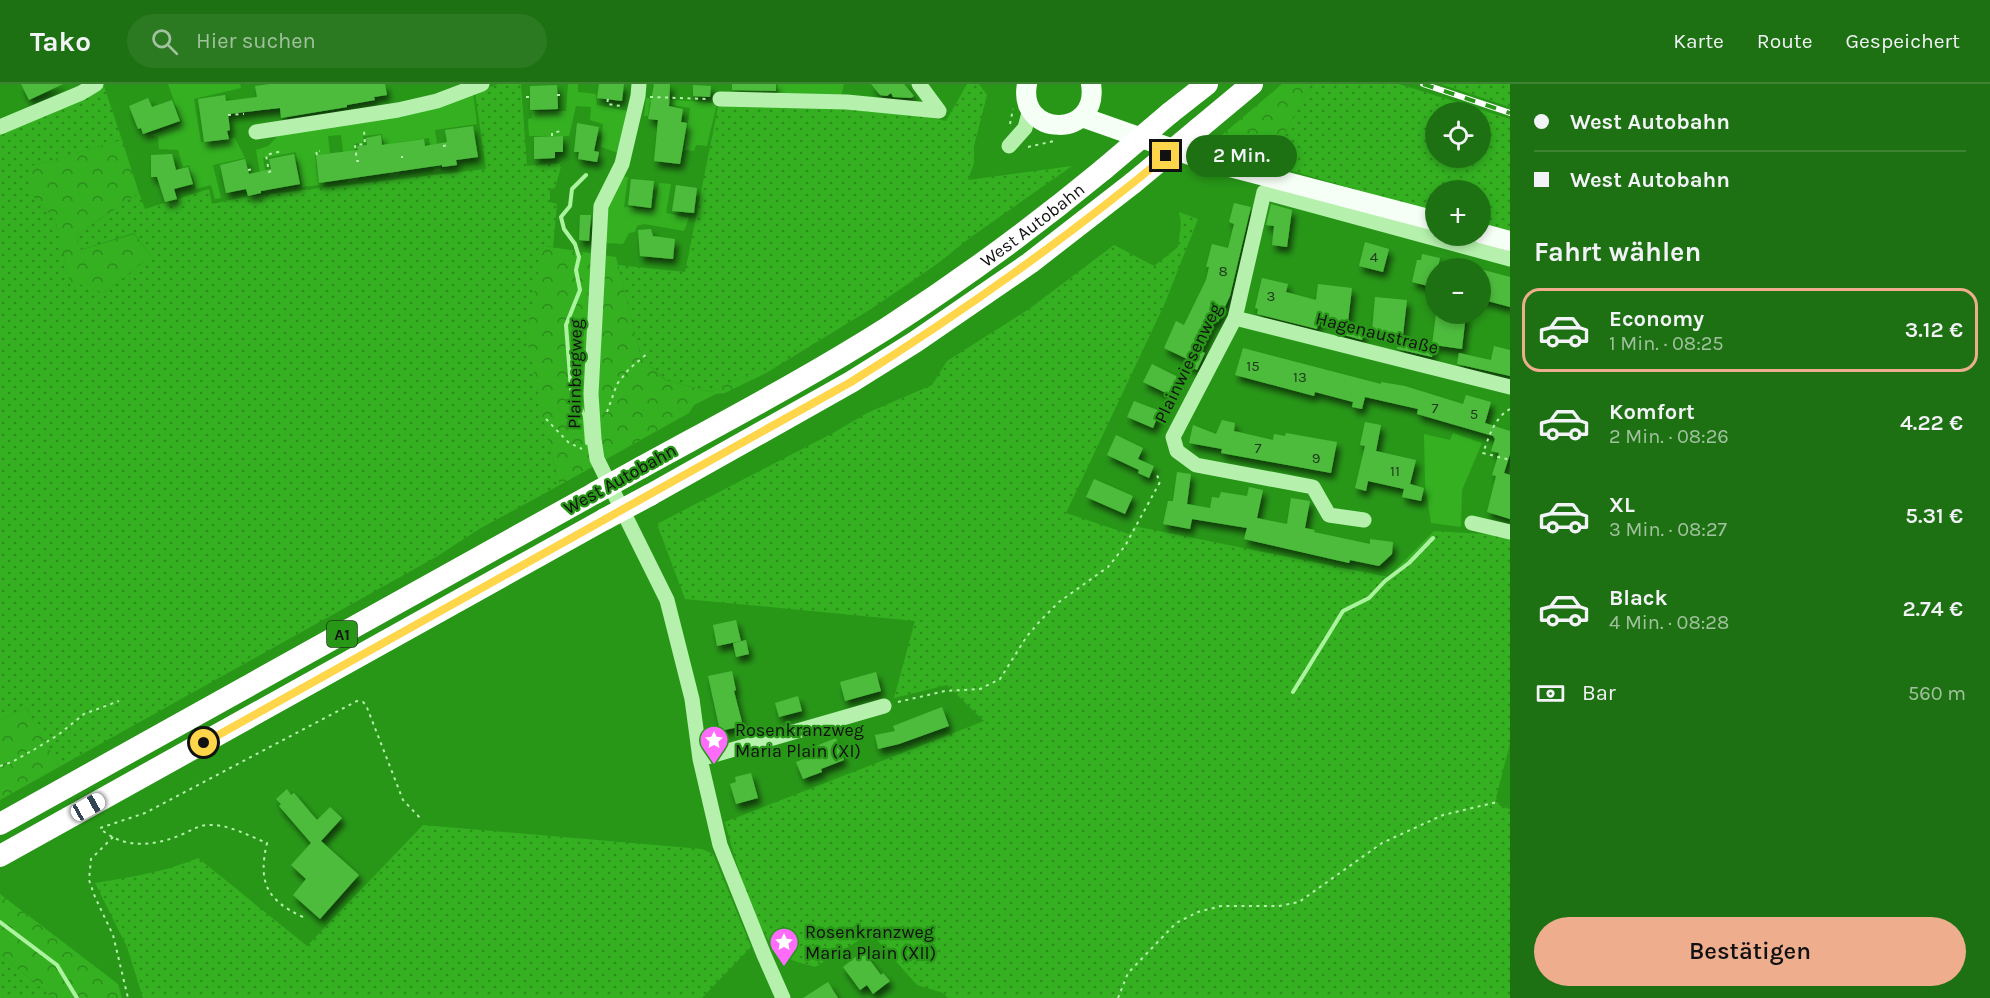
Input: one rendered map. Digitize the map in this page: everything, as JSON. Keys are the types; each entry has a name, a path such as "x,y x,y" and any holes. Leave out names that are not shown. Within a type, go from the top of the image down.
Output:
{"highway":[{"name":"West Autobahn","path":"0,824 642,468 819,369 887,328 1012,243 1207,84"},
{"name":"West Autobahn","path":"0,856 851,382 915,342 1030,263 1133,183 1252,84"}],"main road":[{"path":"1026,85 1030,109 1044,123 1054,126 1074,123 1082,117 1087,110 1091,91"},
{"path":"1091,91 1098,108 1118,129"},
{"path":"1082,117 1207,161 1425,218"},
{"path":"1491,236 1510,241"}],"street":[{"path":"0,127 81,93 96,84"},
{"path":"256,132 398,110 437,101 482,84"},
{"path":"720,99 847,102 939,111 919,84"},
{"name":"Plainbergweg","path":"638,96 622,164 601,206 591,394 597,459 667,600 692,699 700,759 720,845 783,998"},
{"path":"1009,146 1025,128 1030,109"},
{"name":"Plainwiesenweg","path":"1364,520 1329,515 1313,487 1196,465 1177,451 1173,437 1235,318 1264,192 1510,259"},
{"name":"Hagenaustraße","path":"1235,318 1510,387"},
{"path":"1472,523 1510,532"},
{"path":"700,759 884,706"}],"path":[{"path":"557,95 563,95"},
{"path":"608,99 607,104 638,96 720,99"},
{"path":"228,115 244,114"},
{"path":"359,161 357,161 355,146 365,144 364,123"},
{"path":"552,136 552,133 561,131"},
{"path":"271,171 269,172 266,155 282,151"},
{"path":"317,155 316,152 320,151"},
{"path":"248,170 254,169"},
{"path":"594,439 608,411 617,384 629,369 648,353"},
{"path":"1510,409 1494,424 1483,453 1510,460"},
{"path":"546,419 568,442 597,459"},
{"path":"884,706 945,691 980,689 1000,679 1027,636 1041,620 1059,602 1108,567 1125,546 1160,482 1156,473"},
{"path":"0,766 12,762 58,735 84,714 119,701"},
{"path":"303,917 284,908 274,898 264,881 262,862 267,843 238,831 212,824 200,826 172,838 143,844 124,842 100,828 145,813 357,701 366,705 403,800 422,820"},
{"path":"1118,998 1128,974 1176,923 1221,906 1279,906 1299,902 1382,843 1443,815 1497,802"},
{"path":"113,837 92,860 89,880 113,935 128,998"}],"green space":[{"path":"168,84 240,84 241,88 194,99 201,142 235,138 245,158 213,165 221,198 215,199 211,185 196,189 189,165 183,167 178,150 159,149 158,137 150,135 182,123"},
{"path":"498,84 521,84 527,166 562,163 555,188 550,189 550,202 557,204 553,247 545,246 549,445 560,485 481,528 436,557 59,767 26,708 0,720 0,133 42,116 104,86 122,140 31,166 31,194 55,219 70,280 104,293 151,256 134,233 80,250 76,235 139,193 145,209 209,189 212,204 244,197 486,169 475,93"},
{"path":"568,84 578,84 578,92 596,94 597,105 627,111 618,153 601,147 603,124 590,120 591,107 576,106 569,136 529,136 528,119 532,118 531,111 566,111"},
{"path":"778,84 844,84 841,96 778,97"},
{"path":"967,84 979,84 987,95 974,146 974,163 968,180 1072,166 871,309 766,373 763,368 711,392 666,380 641,358 618,265 685,272 719,102 905,112 946,121"},
{"path":"1282,84 1311,84 1269,164 1210,145"},
{"path":"1311,84 1399,84 1456,102 1425,102 1425,168 1491,168 1491,113 1510,119 1510,235 1491,229 1491,180 1425,180 1425,210 1269,164"},
{"path":"1441,84 1510,84 1510,107"},
{"path":"473,93 477,124 435,130 441,171 434,172 429,138 394,143 399,175 389,176 382,134 363,136 364,142 354,144 358,181 347,182 341,135 328,136 330,153 315,155 319,185 302,187 296,152 263,158 269,192 263,191 256,150 268,146 278,136"},
{"path":"646,98 717,103 707,146 696,145 694,151 684,150 690,108 650,102 648,116 644,116"},
{"path":"122,140 139,193 76,235 81,250 134,234 151,256 104,293 70,281 55,219 31,194 31,166"},
{"path":"621,176 628,177 624,207 654,210 659,183 671,184 666,213 689,218 684,231 644,224 637,226 635,232 629,233 623,244 604,243 609,205"},
{"path":"1179,212 1198,219 1165,303 1066,513 1129,534 1134,526 1388,577 1434,531 1500,535 1510,539 1510,743 1496,798 1500,806 1510,809 1510,998 948,998 943,993 917,985 871,933 815,967 787,958 771,944 754,912 725,822 984,721 947,685 894,698 915,621 685,599 657,524 867,413 932,385 947,361 1029,309 1114,245 1154,266 1178,247 1181,224"},
{"path":"544,246 616,257 641,358 665,380 711,392 763,368 766,373 694,405 689,413 560,485 549,445 526,334"},
{"path":"1453,433 1482,443 1462,490 1461,527 1431,523 1425,484 1424,434 1450,440"},
{"path":"26,708 59,767 0,800 0,720"},
{"path":"423,825 702,849 713,854 751,947 702,998 143,998 127,947 95,883 160,870 198,858 307,946"},
{"path":"0,894 118,984 122,998 53,998 0,954"},
{"path":"0,954 53,998 0,998"}],"building":[{"path":"21,84 63,84 29,100"},
{"path":"385,84 387,95 374,97 375,100 347,105 347,107 281,118 280,108 228,114 229,139 204,142 198,99 225,95 226,101 257,97 255,86"},
{"path":"599,84 624,84 622,101 597,98"},
{"path":"654,84 670,84 669,106 683,109 681,122 687,123 680,164 654,161 658,120 648,119"},
{"path":"732,84 776,84 776,91 732,90"},
{"path":"871,84 904,84 914,96 911,98 893,97 891,93 887,96 880,95"},
{"path":"557,85 558,109 530,110 530,86"},
{"path":"693,85 711,86 710,97 693,96"},
{"path":"148,98 152,107 172,100 180,121 143,134 141,128 138,129 129,106"},
{"path":"577,123 599,127 594,151 599,152 597,162 578,159 579,152 574,152"},
{"path":"473,126 478,157 456,160 457,165 442,167 442,165 319,183 316,155 358,150 357,146 367,145 366,138 381,135 382,145 424,139 425,146 447,142 445,130"},
{"path":"563,136 563,152 555,152 555,158 534,159 534,137"},
{"path":"172,154 176,170 188,167 193,184 174,189 177,199 165,202 157,177 151,177 151,155"},
{"path":"294,154 300,184 261,191 261,193 248,196 246,189 226,193 220,165 245,159 249,174 271,169 269,159"},
{"path":"631,179 654,181 651,208 628,205"},
{"path":"676,185 697,188 694,213 672,211"},
{"path":"1234,203 1251,207 1230,296 1218,322 1215,320 1201,351 1205,353 1197,370 1184,364 1187,359 1164,348 1176,321 1184,325 1206,280 1209,267 1206,267 1212,244 1228,248 1234,224 1229,222"},
{"path":"1271,204 1292,210 1287,247 1272,245 1274,226 1266,225"},
{"path":"580,215 591,215 589,241 579,240"},
{"path":"651,229 653,236 675,239 673,259 640,256 638,230"},
{"path":"1365,242 1389,249 1383,272 1359,266"},
{"path":"1422,254 1440,258 1425,258 1425,285 1412,282 1417,260 1421,260"},
{"path":"1491,272 1510,277 1510,307 1491,302"},
{"path":"1262,278 1288,284 1286,292 1316,300 1318,284 1352,288 1348,322 1319,319 1317,329 1257,314 1258,309 1255,308"},
{"path":"1375,297 1407,300 1403,335 1372,332"},
{"path":"1339,323 1364,329 1362,340 1337,333"},
{"path":"1435,324 1465,324 1462,349 1434,345 1432,357 1397,349 1399,338 1432,345"},
{"path":"1494,346 1510,350 1510,376 1457,364 1459,353 1491,360"},
{"path":"1243,348 1381,384 1381,382 1405,386 1463,404 1466,395 1491,402 1485,423 1510,431 1510,454 1504,473 1510,475 1510,519 1487,512 1496,476 1492,475 1499,453 1491,451 1495,439 1493,436 1417,414 1418,409 1365,397 1362,409 1352,407 1353,402 1315,392 1314,396 1235,375"},
{"path":"1152,364 1178,377 1170,395 1143,382"},
{"path":"1134,401 1160,411 1153,428 1127,417"},
{"path":"1222,420 1235,423 1234,431 1273,440 1274,434 1285,436 1286,433 1337,442 1331,473 1221,453 1222,449 1189,443 1193,425 1216,434"},
{"path":"1365,422 1381,425 1376,451 1416,460 1410,484 1424,488 1421,501 1402,497 1404,489 1368,481 1366,491 1355,488 1365,446 1360,445"},
{"path":"1116,435 1143,448 1138,459 1154,466 1149,478 1138,473 1139,470 1107,455"},
{"path":"1177,472 1191,474 1187,504 1210,508 1212,497 1219,498 1221,492 1247,496 1249,487 1263,490 1257,518 1287,524 1291,498 1310,501 1305,528 1370,544 1370,539 1393,542 1392,554 1379,566 1350,560 1349,563 1244,539 1247,528 1192,519 1190,529 1163,524 1168,501 1173,501"},
{"path":"1094,479 1133,496 1125,514 1086,497"},
{"path":"736,620 741,641 717,646 713,625"},
{"path":"746,640 749,654 736,657 733,643"},
{"path":"732,671 736,690 734,691 743,726 720,731 708,676"},
{"path":"876,672 881,691 845,701 840,682"},
{"path":"798,696 802,711 779,717 775,703"},
{"path":"942,707 949,726 878,749 875,735 895,731 893,726"},
{"path":"836,738 844,760 803,779 796,762 814,755 811,748"},
{"path":"751,773 758,798 736,804 730,784 736,782 735,777"},
{"path":"287,789 291,795 294,793 317,820 330,807 342,818 321,841 359,875 320,919 293,895 306,879 291,865 311,843 279,806 281,804 276,799"},
{"path":"863,951 881,975 883,973 890,981 873,994 867,985 860,990 843,967"},
{"path":"828,982 838,998 803,998"}],"waterway":[{"path":"586,175 572,189 570,206 561,217 564,229 575,244 579,257 576,270 580,290 566,325 571,389 585,417 587,443"},
{"path":"1293,692 1343,611 1369,598 1385,581 1409,563 1433,538"},
{"path":"0,922 57,965 77,998"}],"railway":[{"path":"1423,84 1510,113"}],"place":[{"name":"Rosenkranzweg Maria Plain (XI)","path":"714,766"},
{"name":"Rosenkranzweg Maria Plain (XII)","path":"784,968"}],"route":[{"path":"204,743 851,382 915,342 1030,263 1166,156"}]}
